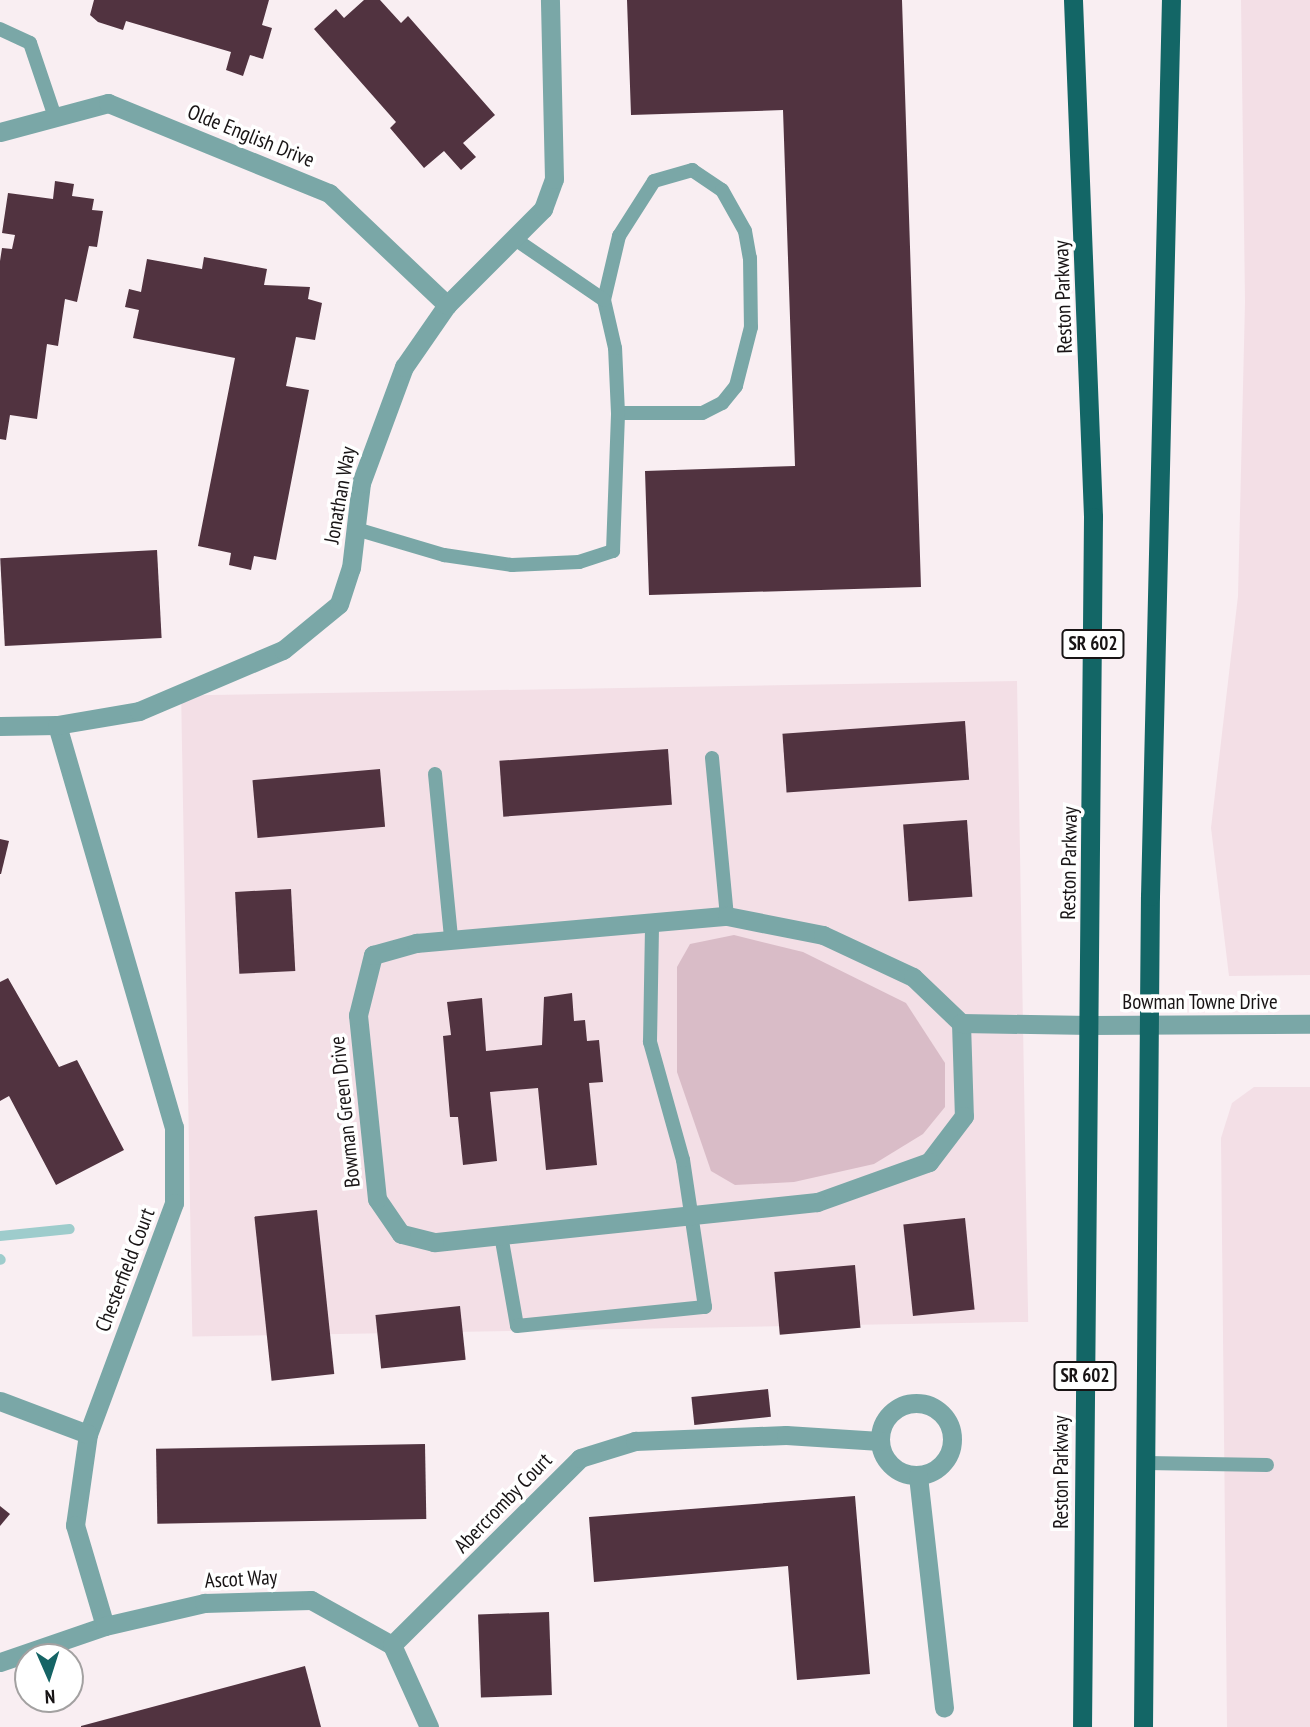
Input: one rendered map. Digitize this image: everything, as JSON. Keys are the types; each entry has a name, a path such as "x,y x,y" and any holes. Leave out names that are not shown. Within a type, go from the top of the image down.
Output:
{"main road":[{"name":"Reston Parkway","path":"1073,0 1093,517 1082,1727"},
{"name":"SR 602","path":"1143,1727 1150,1025 1171,0"}],"street":[{"name":"Jonathan Way","path":"0,726 57,725 139,711 216,681 313,630 339,604 376,432 404,367 447,305 542,209 554,179 550,0"},
{"name":"Olde English Drive","path":"0,132 108,103 329,193 447,305"},
{"name":"Chesterfield Court","path":"57,725 174,1127 174,1203 88,1434 75,1525 105,1626"},
{"name":"Bowman Green Drive","path":"727,916 823,935 913,977 961,1024 964,1116 929,1162 817,1202 691,1213 434,1242 401,1234 377,1199 358,1015 373,956 451,937 727,916"},
{"path":"961,1024 1090,1025"},
{"name":"Bowman Towne Drive","path":"1090,1025 1310,1024"},
{"path":"0,1401 88,1434"},
{"path":"914,1402 947,1418 953,1437 949,1455 918,1476 893,1465 880,1441 883,1423 914,1402"},
{"name":"Abercromby Court","path":"392,1645 580,1458 635,1441 786,1436 880,1441"},
{"path":"918,1476 944,1708"},
{"name":"Ascot Way","path":"0,1661 105,1626 204,1603 301,1600 323,1604 392,1645"},
{"path":"392,1645 429,1727"}],"lane":[{"path":"0,29 30,43 55,117"},
{"path":"356,529 444,555 512,565 579,562 613,551 618,413 615,348 604,300 620,236 654,181 692,170 722,190 745,231 750,258 751,327 736,386 722,403 702,413 618,413"},
{"path":"515,239 604,300"},
{"path":"712,758 727,916"},
{"path":"435,774 451,937"},
{"path":"501,1235 517,1326 705,1307 691,1213 650,1042 652,922"},
{"path":"1146,1463 1267,1465"}],"shaded area":[{"path":"1241,0 1310,0 1310,975 1229,976 1211,828 1238,596 1245,302"},
{"path":"1017,681 1028,1322 192,1336 181,696"},
{"path":"734,935 803,952 906,1003 945,1063 945,1107 923,1134 874,1164 794,1182 735,1185 711,1171 677,1072 677,967 690,944"},
{"path":"1254,1087 1310,1087 1310,1727 1227,1727 1221,1138 1232,1103"}],"building":[{"path":"94,0 269,0 262,25 272,28 263,59 250,55 243,76 226,70 231,52 126,21 123,30 98,22 90,15"},
{"path":"364,0 380,0 401,23 408,16 495,115 463,143 476,157 461,170 444,151 424,168 390,128 396,122 314,29 336,9 344,18"},
{"path":"627,0 902,0 921,587 649,595 645,471 795,466 783,110 631,115"},
{"path":"55,181 74,184 72,196 94,199 92,210 103,211 97,247 89,246 77,302 65,299 58,346 47,344 37,419 10,415 6,440 0,439 0,261 2,248 12,249 15,235 2,233 8,193 53,199"},
{"path":"204,257 267,269 264,285 310,287 308,299 322,303 315,340 296,337 286,386 309,390 276,560 254,556 251,570 229,565 231,553 198,546 235,358 133,338 139,310 125,307 129,289 141,292 147,259 202,269"},
{"path":"157,550 162,638 5,646 0,558"},
{"path":"965,721 969,780 787,793 782,734"},
{"path":"668,749 672,805 503,817 499,761"},
{"path":"380,769 385,827 258,838 252,780"},
{"path":"967,820 972,897 909,901 903,824"},
{"path":"0,839 9,841 1,874 0,874"},
{"path":"291,889 295,971 239,974 235,892"},
{"path":"8,978 59,1067 77,1060 124,1150 56,1185 9,1096 0,1101 0,982"},
{"path":"572,993 574,1021 585,1020 587,1041 599,1040 603,1082 589,1083 597,1165 546,1170 538,1088 490,1092 497,1161 463,1165 458,1117 450,1117 443,1036 451,1035 447,1002 482,998 486,1051 542,1045 544,997"},
{"path":"317,1210 334,1374 272,1381 254,1217"},
{"path":"965,1218 975,1309 913,1316 903,1224"},
{"path":"855,1265 860,1328 780,1335 774,1272"},
{"path":"460,1306 466,1360 381,1369 375,1315"},
{"path":"768,1389 771,1417 694,1425 691,1397"},
{"path":"425,1444 426,1519 157,1524 156,1449"},
{"path":"855,1496 870,1674 797,1680 788,1566 594,1582 589,1517"},
{"path":"0,1506 10,1514 0,1526"},
{"path":"549,1612 552,1695 481,1697 478,1614"},
{"path":"305,1666 321,1727 81,1727 81,1726"}],"waterway":[{"path":"0,1236 70,1229"}]}
